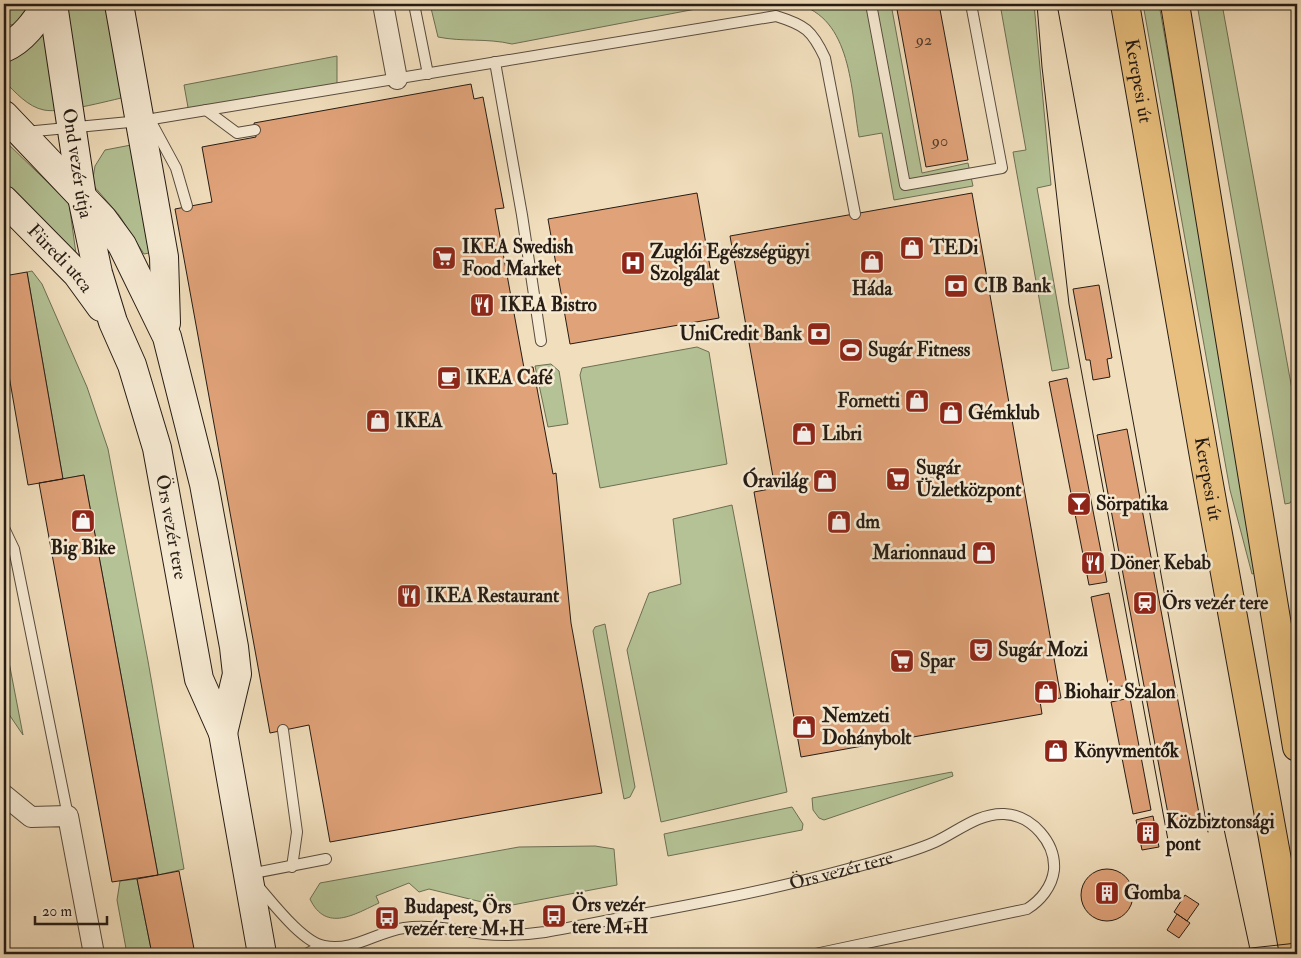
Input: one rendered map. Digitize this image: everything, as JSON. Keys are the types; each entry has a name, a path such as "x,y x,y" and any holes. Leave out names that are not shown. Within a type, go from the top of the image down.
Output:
{"main road":[{"path":"4,48 12,45 33,25 47,4"},
{"name":"Ond vezér útja","path":"53,4 82,196 98,273 113,322"},
{"path":"119,4 145,120"},
{"name":"Kerepesi út","path":"1125,4 1206,468 1294,954"},
{"path":"1174,4 1297,747"},
{"name":"Örs vezér tere","path":"145,120 164,257 166,337"},
{"path":"13,124 82,196"},
{"name":"Örs vezér tere","path":"82,196 122,245 166,337 204,484 234,647 237,674 223,733"},
{"name":"Füredi utca","path":"4,200 77,274 113,322"},
{"name":"Örs vezér tere","path":"113,322 132,365 158,448 199,679 223,733 248,874 265,949"},
{"path":"1276,954 1290,925"}],"street":[{"path":"383,4 397,79"},
{"path":"4,795 31,817 68,816 94,954"}],"lane":[{"path":"414,4 428,74"},
{"path":"871,4 905,185 1002,168 971,4"},
{"path":"13,124 72,127 145,120 776,16 801,24 818,43 825,58 855,214"},
{"path":"495,62 521,206 541,341"},
{"path":"206,110 237,133 255,130"},
{"path":"145,120 176,168 187,206"},
{"path":"4,528 14,549 68,816"},
{"path":"283,730 297,832 292,867"},
{"name":"Örs vezér tere","path":"347,954 372,937 405,928 423,927 512,935 545,932 794,883 934,842 966,825 986,816 996,814 1005,814 1026,821 1037,828 1050,847 1054,867 1051,882 1037,901 1027,909 815,954"},
{"path":"248,874 326,859"},
{"path":"248,874 306,938 322,946"},
{"name":"Örs vezér tere","path":"306,954 322,946 358,945"}],"green space":[{"path":"4,4 27,4 22,23 4,26"},
{"path":"47,4 119,4 135,95 53,111 33,106 4,81 4,48"},
{"path":"430,4 744,4 718,9 717,5 512,44 438,37"},
{"path":"796,4 891,4 922,173 968,163 973,186 894,200 882,133 859,137 846,58 838,40 828,24 814,12"},
{"path":"1000,4 1034,4 1051,185 1037,188 1069,368 1052,371 1013,152 1026,150"},
{"path":"1143,4 1159,4 1259,572 1252,574 1230,490"},
{"path":"1197,4 1222,4 1297,417 1297,491 1290,503 1285,504"},
{"path":"337,56 337,88 189,113 184,85"},
{"path":"4,140 69,203 77,261 4,190"},
{"path":"131,145 149,253 144,254 119,215 92,184 95,166 105,150"},
{"path":"32,271 42,284 87,387 108,449 148,661 184,869 158,875 84,475 63,479 27,272"},
{"path":"697,347 709,352 727,464 600,488 580,375 582,368"},
{"path":"551,364 559,371 568,424 548,427 535,366"},
{"path":"732,505 787,792 661,822 627,650 649,593 681,584 673,519"},
{"path":"605,624 635,787 630,797 624,799 593,631 595,627"},
{"path":"4,636 23,735 4,707"},
{"path":"952,772 953,776 824,820 819,818 813,810 812,798"},
{"path":"792,807 803,824 802,830 668,856 664,834"},
{"path":"595,846 614,849 617,885 502,907 429,889 419,892 409,883 376,896 379,903 351,916 342,918 324,916 310,899 320,883 519,847"},
{"path":"137,879 152,954 127,954 117,900 120,881"}],"building":[{"path":"896,4 939,4 968,160 926,167"},
{"path":"1291,4 1297,4 1297,38"},
{"name":"IKEA","path":"471,84 474,99 483,97 504,208 495,209 524,368 533,367 553,474 556,473 571,623 602,793 330,842 309,725 270,733 175,209 212,202 202,147 256,137 254,123"},
{"name":"Zuglói Egészségügyi Szolgálat","path":"697,193 719,318 570,344 548,219"},
{"name":"Sugár Üzletközpont","path":"972,193 1061,698 1040,701 1042,714 801,757 754,492 775,488 730,236"},
{"path":"27,272 63,479 28,485 4,347 4,276"},
{"path":"1099,285 1112,358 1107,359 1110,377 1093,380 1090,360 1086,360 1073,289"},
{"path":"1067,378 1107,582 1089,585 1049,382"},
{"path":"1127,429 1201,824 1171,830 1097,435"},
{"path":"84,475 158,875 112,882 39,483"},
{"path":"1109,593 1127,685 1109,689 1091,597"},
{"path":"1130,698 1151,810 1133,814 1111,702"},
{"name":"Közbiztonsági pont","path":"1153,816 1159,847 1142,850 1136,820"},
{"name":"Gomba","path":"1102,869 1112,869 1121,873 1129,881 1133,895 1129,909 1121,917 1112,921 1102,921 1093,917 1085,909 1081,900 1081,890 1085,881 1093,873"},
{"path":"179,871 195,954 152,954 137,879"},
{"path":"1185,895 1199,904 1187,921 1174,912"},
{"path":"1177,914 1190,923 1179,938 1167,930"}],"tram line":[{"path":"1037,4 1042,67 1069,304 1168,840"},
{"path":"1057,4 1208,832"},
{"path":"1224,829 1251,954"},
{"path":"1196,954 1297,943"}],"place":[{"name":"TEDi","path":"912,248"},
{"name":"IKEA Swedish Food Market","path":"444,258"},
{"name":"Háda","path":"872,262"},
{"name":"Zuglói Egészségügyi Szolgálat","path":"633,263"},
{"name":"CIB Bank","path":"956,286"},
{"name":"IKEA Bistro","path":"482,305"},
{"name":"UniCredit Bank","path":"819,334"},
{"name":"Sugár Fitness","path":"851,350"},
{"name":"IKEA Café","path":"449,378"},
{"name":"Fornetti","path":"917,401"},
{"name":"Gémklub","path":"951,413"},
{"name":"IKEA","path":"378,421"},
{"name":"Libri","path":"804,434"},
{"name":"Sugár Üzletközpont","path":"898,479"},
{"name":"Óravilág","path":"825,481"},
{"name":"Sörpatika","path":"1079,504"},
{"name":"Big Bike","path":"83,521"},
{"name":"dm","path":"839,522"},
{"name":"Marionnaud","path":"984,553"},
{"name":"Döner Kebab","path":"1093,563"},
{"name":"IKEA Restaurant","path":"409,596"},
{"name":"Örs vezér tere","path":"1145,603"},
{"name":"Sugár Mozi","path":"981,650"},
{"name":"Spar","path":"902,661"},
{"name":"Biohair Szalon","path":"1046,692"},
{"name":"Nemzeti Dohánybolt","path":"804,727"},
{"name":"Könyvmentők","path":"1056,751"},
{"name":"Közbiztonsági pont","path":"1148,833"},
{"name":"Gomba","path":"1107,893"},
{"name":"Örs vezér tere M+H","path":"554,916"},
{"name":"Budapest, Örs vezér tere M+H","path":"387,918"}]}
